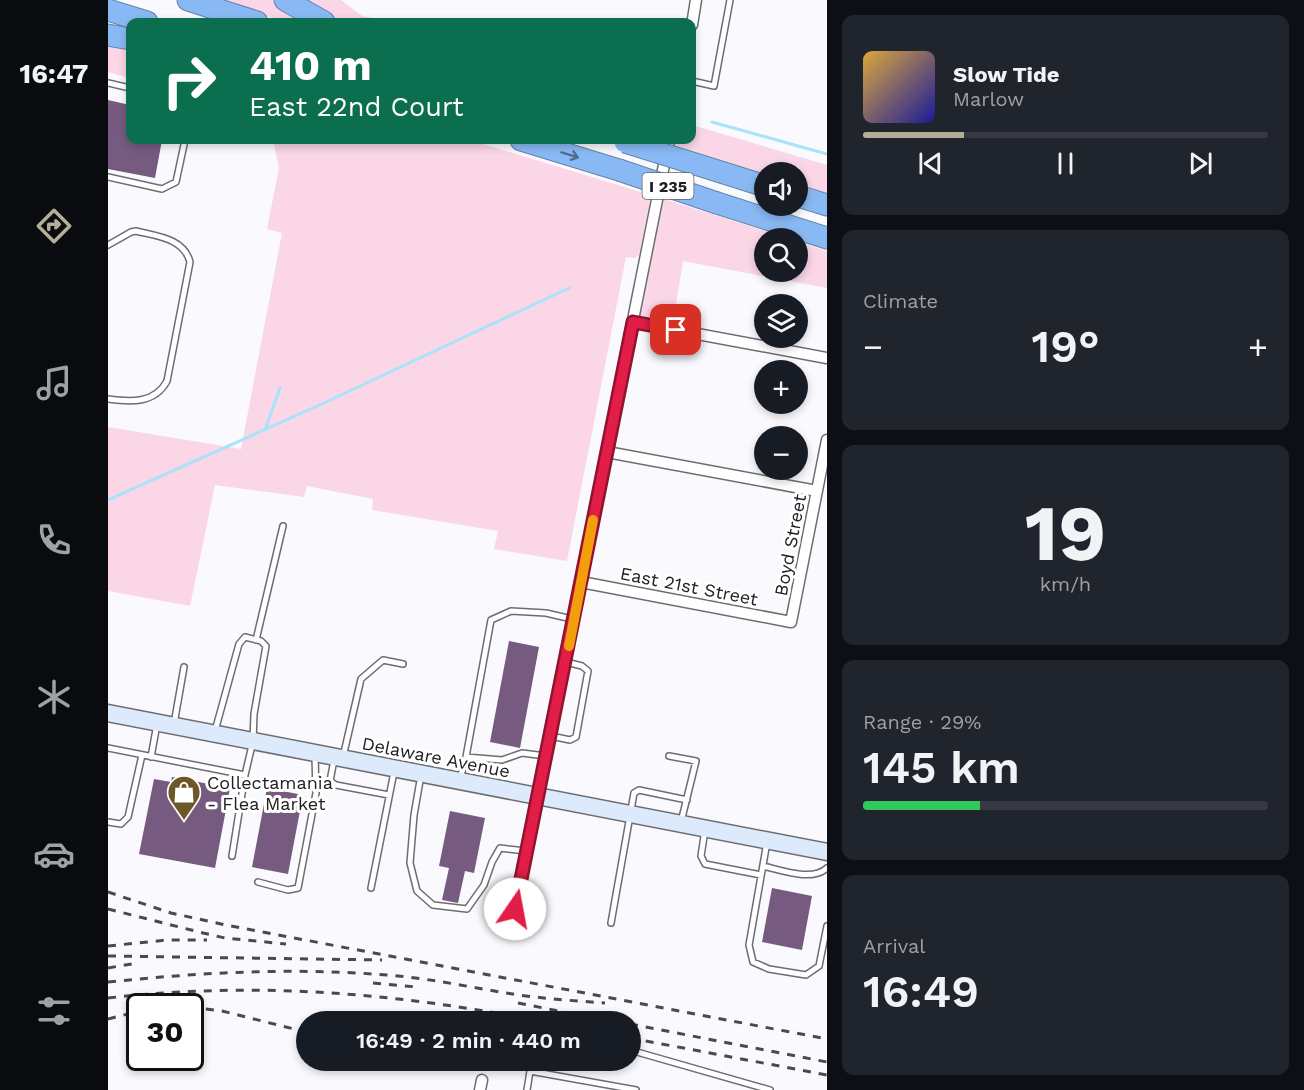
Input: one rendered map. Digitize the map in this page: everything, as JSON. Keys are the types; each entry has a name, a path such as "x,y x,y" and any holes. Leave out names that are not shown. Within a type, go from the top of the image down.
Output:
{"highway":[{"path":"188,0 244,18"},
{"path":"285,0 317,18"},
{"path":"108,10 134,18"},
{"path":"108,35 126,38"},
{"name":"I 235","path":"534,144 827,238"},
{"name":"I 235","path":"630,144 754,183"},
{"path":"808,199 827,205"}],"main road":[{"name":"Delaware Avenue","path":"108,713 827,852"}],"street":[{"path":"693,18 696,0"},
{"path":"528,921 515,909 668,144"},
{"path":"633,322 827,358"},
{"name":"Boyd Street","path":"791,622 827,440"},
{"path":"607,453 817,491"},
{"name":"East 21st Street","path":"581,582 791,622"}],"lane":[{"path":"696,82 714,86 730,0"},
{"path":"108,83 126,87"},
{"path":"108,177 162,189 176,182 184,144"},
{"path":"108,245 131,231 136,231 171,239 183,249 190,262 164,387 154,396 132,403 108,399"},
{"path":"256,640 283,526"},
{"path":"460,781 491,620 511,611 574,619"},
{"path":"214,734 239,644 245,637 261,640 266,646 254,714 253,741 232,856"},
{"path":"389,795 336,785 330,781 339,758 361,680 383,660 403,664"},
{"path":"551,736 570,740 576,737 588,671 582,666 566,662"},
{"path":"151,757 166,724 184,667"},
{"path":"108,748 245,775"},
{"path":"258,882 288,890 298,888 316,793 315,753"},
{"path":"466,757 502,760 522,753 547,756"},
{"path":"108,822 121,824 128,817 141,755"},
{"path":"669,756 696,761 681,823"},
{"path":"371,888 394,769"},
{"path":"421,774 414,815 410,863 417,891 433,905 467,909 484,885 500,848 528,851"},
{"path":"611,922 634,794 639,790 687,800"},
{"path":"706,828 701,856 705,864 761,875"},
{"path":"768,840 749,945 753,962 769,969 806,975 819,966 827,926"},
{"path":"763,866 816,875 827,868"},
{"path":"641,1053 770,1090"},
{"path":"527,1090 530,1071 636,1090"}],"shaded area":[{"path":"215,0 272,0 301,18 274,18"},
{"path":"293,0 341,0 362,16 373,18 331,18"},
{"path":"108,42 126,44 126,77 108,72"},
{"path":"696,126 827,165 827,194 808,187 808,162 754,162 754,170 671,144 696,144"},
{"path":"274,144 483,144 651,195 639,255 635,258 626,257 567,561 494,549 498,531 372,510 373,499 307,486 304,497 215,485 190,606 108,591 108,427 241,449 282,233 267,229 279,168"},
{"path":"661,198 756,228 754,228 754,274 683,261 673,323 643,318 639,312"},
{"path":"808,245 827,251 827,288 795,282 808,282"}],"building":[{"path":"108,100 126,104 126,144 161,144 155,178 108,169"},
{"path":"509,641 539,647 520,748 490,742"},
{"name":"Collectamania - Flea Market","path":"172,777 230,788 215,868 139,854 154,779 171,782"},
{"path":"267,788 303,795 288,874 252,867"},
{"path":"450,811 485,818 474,873 465,871 458,903 442,900 449,868 439,866"},
{"path":"772,888 812,896 802,950 762,942"}],"waterway":[{"path":"712,122 827,154"},
{"path":"108,500 324,403 569,288"},
{"path":"265,430 280,388"}],"railway":[{"path":"108,892 171,913 226,925 827,1039"},
{"path":"108,909 225,938 286,944"},
{"path":"108,946 167,940 207,940"},
{"path":"108,956 382,960"},
{"path":"108,968 137,963"},
{"path":"108,982 253,972 362,973 429,980 562,1000 605,1003"},
{"path":"373,983 417,987"},
{"path":"108,998 219,990 273,990 381,997 483,1011"},
{"path":"518,1003 559,1011"},
{"path":"204,1009 296,1030"},
{"path":"108,1019 126,1014"},
{"path":"641,1026 827,1062"},
{"path":"641,1040 827,1075"}],"slow traffic":[{"path":"569,646 593,520"}],"place":[{"name":"Collectamania - Flea Market","path":"184,821"}],"route":[{"path":"515,909 633,322 676,330"}]}
